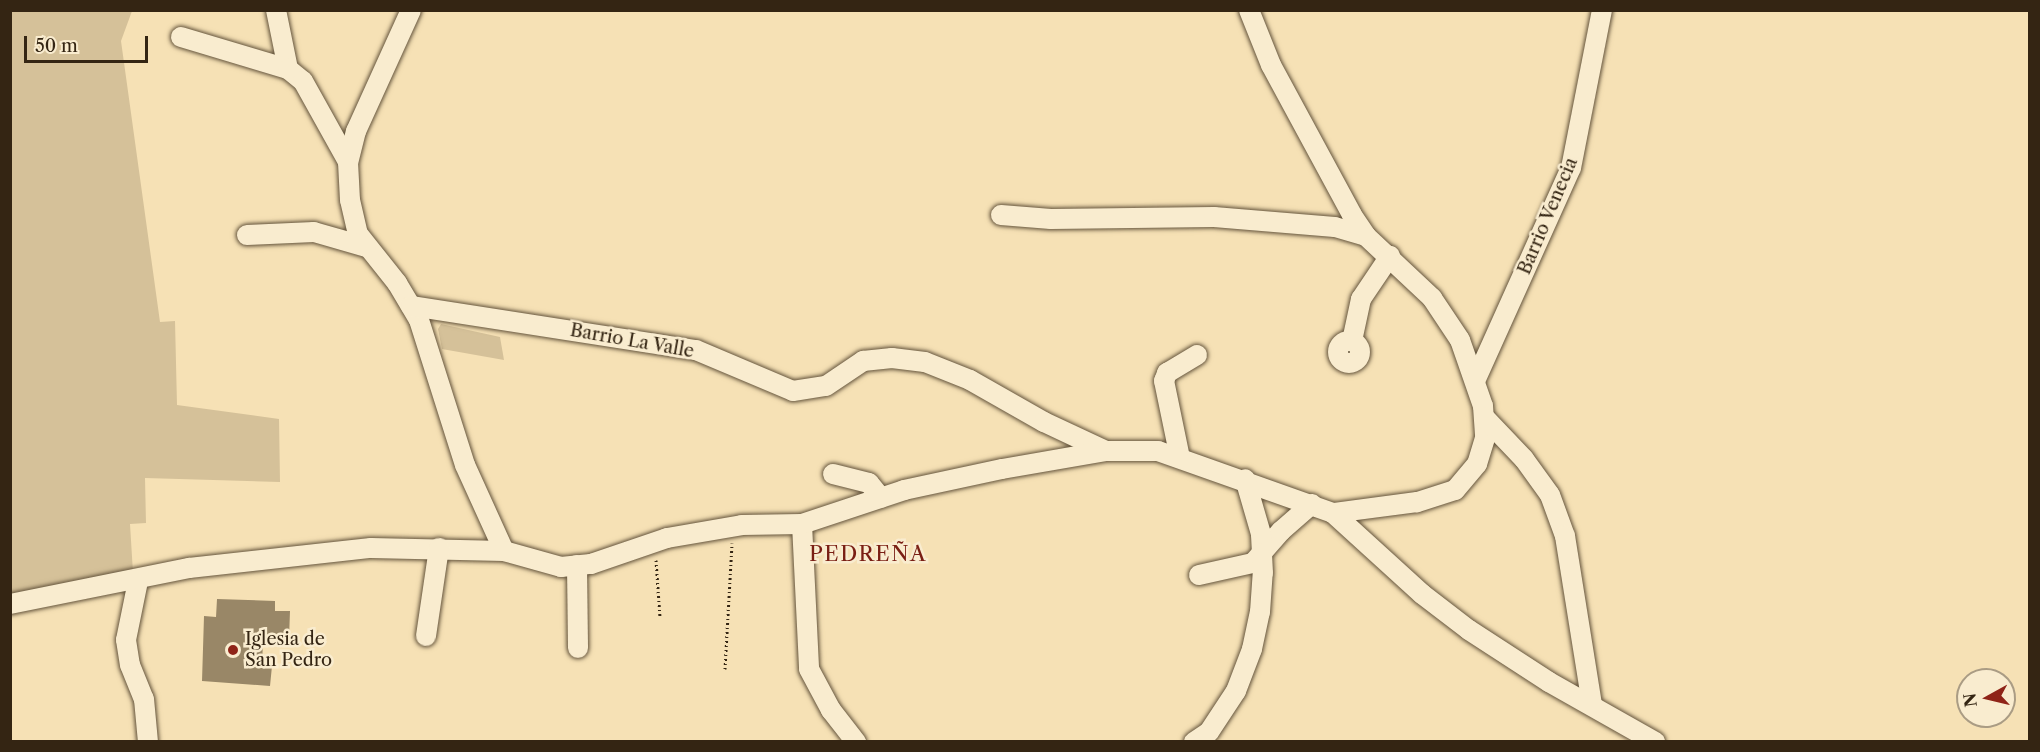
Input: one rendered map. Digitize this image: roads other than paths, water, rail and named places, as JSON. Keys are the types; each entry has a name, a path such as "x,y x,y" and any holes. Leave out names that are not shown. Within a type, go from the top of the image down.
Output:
{"street":[{"path":"276,10 288,69"},
{"path":"411,10 356,131 348,162 350,200 358,234 366,248 411,306 419,320 465,465 504,551"},
{"path":"1249,10 1292,107 1366,236 1390,256 1432,298 1460,340 1476,379 1484,417 1485,438 1477,464 1455,490 1417,502 1334,513"},
{"name":"Barrio Venecia","path":"1476,379 1571,168 1602,10"},
{"path":"181,37 288,69 303,81 348,162"},
{"path":"1001,215 1051,219 1214,217 1335,227 1366,236"},
{"path":"246,235 314,232 366,248"},
{"path":"1352,341 1361,299 1390,256"},
{"name":"Barrio La Valle","path":"411,306 687,348 793,391 826,386 863,361 892,358 925,362 970,380 1044,422 1106,451"},
{"path":"1180,458 1164,381 1167,373 1197,355"},
{"path":"1484,417 1524,459 1550,495 1565,536 1592,704"},
{"path":"10,604 138,581 189,568 359,549 440,548 504,551 538,562 577,565 620,557 653,544 733,527 802,524 881,498 1002,469 1106,451 1158,452 1245,479 1334,513 1422,594 1469,630 1549,682 1655,741"},
{"path":"833,474 869,483 881,498"},
{"path":"1206,738 1236,691 1252,650 1260,612 1261,534 1245,479"},
{"path":"1199,575 1253,563 1281,531 1312,504"},
{"path":"802,524 809,669 831,710 856,741"},
{"path":"426,636 440,548"},
{"path":"577,565 578,648"},
{"path":"138,581 126,640 130,665 144,699 148,741"}],"place":[{"name":"Iglesia de San Pedro","path":"233,650"}],"district":[{"name":"PEDREÑA","path":"868,554"}]}
